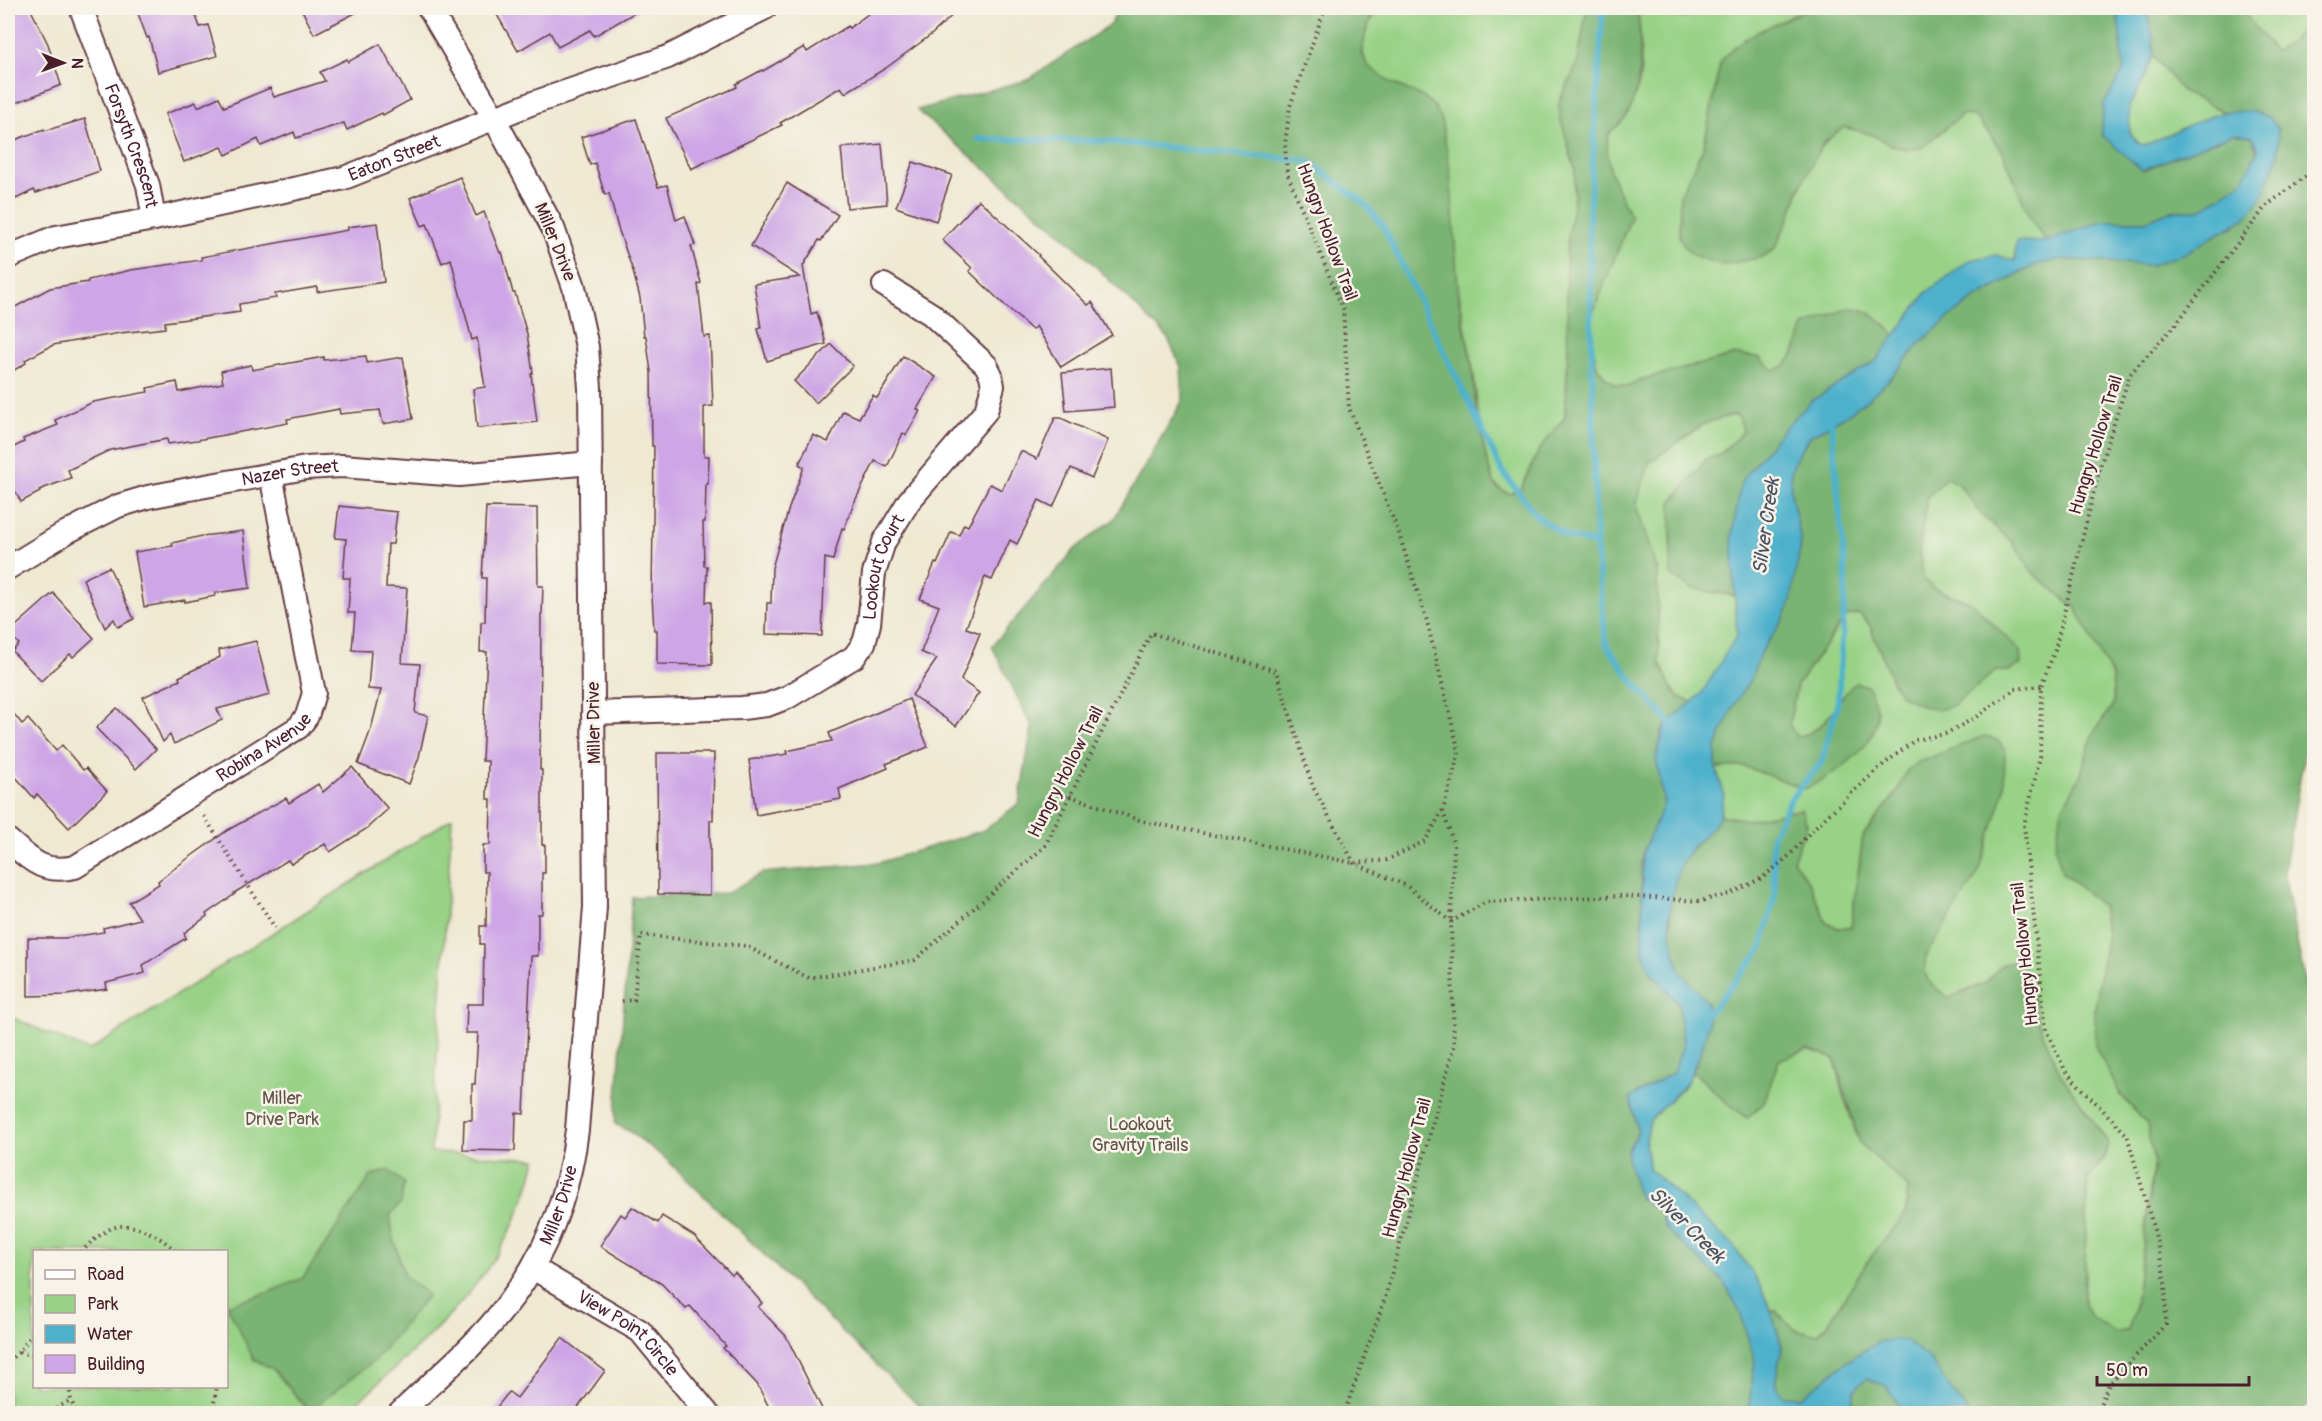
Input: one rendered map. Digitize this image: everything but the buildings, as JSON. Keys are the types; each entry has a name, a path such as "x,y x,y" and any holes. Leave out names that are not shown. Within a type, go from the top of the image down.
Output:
{"street":[{"name":"Forsyth Crescent","path":"81,8 148,185 154,219"},
{"name":"Miller Drive","path":"399,1413 506,1308 533,1268 560,1209 574,1159 595,907 591,463 586,347 574,287 553,228 494,118 429,8"},
{"name":"Eaton Street","path":"8,257 56,237 154,219 344,178 494,118 668,57 765,8"},
{"name":"Lookout Court","path":"594,713 742,708 767,705 788,698 838,668 854,657 864,643 869,624 874,573 884,542 909,501 986,411 993,387 986,365 932,314 884,285"},
{"name":"Nazer Street","path":"8,568 67,532 118,506 159,495 306,468 342,466 459,475 591,463"},
{"name":"Robina Avenue","path":"8,840 36,864 45,868 63,870 75,867 299,728 307,716 314,693 271,475"},
{"name":"View Point Circle","path":"533,1268 640,1331 708,1413"}],"path":[{"name":"Hungry Hollow Trail","path":"622,1001 634,1000 641,935 746,946 809,978 915,960 1045,846 1151,633 1276,671 1313,787 1354,863 1387,860 1425,841 1443,810 1459,752 1423,607 1398,531 1349,408 1343,309 1287,173 1285,144 1290,106 1325,8"},
{"name":"Hungry Hollow Trail","path":"2096,1413 2109,1384 2166,1324 2165,1280 2155,1233 2127,1135 2066,1072 2046,1030 2024,825 2040,757 2041,686 2055,650 2101,464 2130,374 2176,324 2265,206 2314,170"},
{"path":"1070,796 1142,821 1354,863 1407,886 1451,922 1486,902 1623,897 1700,901 1729,894 1762,878 1879,768 1915,740 1945,735 1973,719 2015,689 2041,686"},
{"name":"Hungry Hollow Trail","path":"1344,1413 1385,1298 1454,1046 1451,922 1454,845 1443,810"},
{"path":"204,816 275,928"},
{"path":"82,1250 100,1235 121,1226 148,1231 175,1250"},
{"path":"8,1361 19,1352 33,1333"},
{"path":"19,1352 33,1356"},
{"path":"69,1388 71,1400 77,1413"},
{"path":"212,1413 218,1388"},
{"path":"46,1413 71,1400"}],"green space":[{"name":"Lookout Gravity Trails","path":"1118,8 1377,8 1367,26 1362,53 1367,65 1388,81 1425,98 1434,106 1441,118 1450,169 1459,301 1471,360 1478,424 1491,476 1497,488 1509,494 1521,489 1539,450 1565,417 1568,362 1566,251 1574,197 1575,169 1560,116 1559,102 1577,66 1587,8 1637,8 1640,39 1639,76 1630,110 1621,123 1609,132 1607,144 1612,176 1631,217 1592,315 1592,340 1597,366 1604,376 1615,384 1628,387 1640,380 1736,355 1758,357 1774,370 1781,368 1791,359 1804,326 1849,308 1863,310 1875,316 1895,336 1876,361 1813,400 1732,536 1735,596 1690,588 1671,575 1671,503 1706,459 1719,455 1743,432 1737,414 1705,423 1649,463 1636,505 1657,570 1659,661 1671,687 1679,697 1693,703 1665,726 1662,732 1656,757 1664,806 1641,862 1643,951 1651,972 1679,1004 1683,1044 1675,1072 1630,1098 1638,1132 1627,1151 1640,1198 1661,1213 1666,1229 1724,1282 1741,1314 1755,1361 1748,1413 922,1413 921,1408 666,1159 629,1131 615,1124 632,897 727,893 762,873 878,863 984,830 1019,803 1032,727 992,646 1076,548 1114,519 1183,400 1181,367 1167,337 1076,247 917,110 1027,80 1111,24"},
{"path":"1377,8 1587,8 1577,66 1559,102 1560,116 1575,169 1565,417 1539,450 1521,489 1509,494 1494,481 1483,446 1471,358 1425,98 1378,75 1369,67 1364,57 1363,44 1367,28"},
{"path":"1637,8 1664,8 1671,16 1685,18 1703,8 1804,8 1720,64 1704,146 1680,195 1791,214 1810,165 1825,143 1844,127 1870,134 1894,146 1907,149 1921,148 1962,115 1975,116 2003,152 2030,218 2046,242 2016,241 2015,261 1927,292 1895,336 1885,324 1849,308 1804,326 1791,359 1781,368 1774,370 1758,357 1736,355 1640,380 1628,387 1615,384 1604,376 1597,366 1592,340 1592,315 1631,217 1609,172 1606,146 1612,128 1634,96 1640,79 1641,48"},
{"path":"1664,8 1703,8 1685,18 1671,16"},
{"path":"1804,8 2117,8 2124,69 2103,106 2143,170 2232,134 2252,136 2257,153 2242,182 2200,210 2170,211 2146,221 2102,221 2046,242 2030,218 2003,152 1975,116 1962,115 1921,148 1907,149 1894,146 1870,134 1844,127 1824,142 1799,189 1791,214 1774,250 1762,257 1723,265 1695,256 1685,248 1679,236 1680,195 1704,146 1720,64 1726,55 1744,39 1799,13"},
{"path":"2145,8 2240,8 2275,52 2296,37 2314,9 2314,696 2284,873 2314,1030 2314,1402 2293,1414 1968,1413 1949,1388 1881,1341 1856,1355 1801,1397 1783,1396 1775,1384 1782,1347 1771,1310 1776,1311 1794,1329 1817,1335 1828,1324 1867,1262 1906,1213 1908,1187 1859,1142 1835,1059 1808,1049 1779,1060 1764,1102 1747,1118 1693,1071 1699,1057 1707,1002 1685,980 1676,959 1670,916 1677,873 1686,856 1720,815 1747,820 1801,809 1807,825 1793,860 1810,884 1826,922 1838,928 1851,927 1863,836 1895,795 1907,771 1917,763 1984,736 1997,740 2005,750 2004,791 1979,872 1926,955 1926,976 1932,985 1949,998 1985,983 2003,964 2016,962 2026,971 2039,1025 2061,1075 2109,1144 2105,1157 2087,1180 2084,1306 2093,1318 2115,1332 2128,1331 2135,1305 2154,1162 2147,1124 2120,1094 2095,1046 2095,1009 2107,933 2102,906 2062,872 2055,848 2062,809 2081,774 2092,736 2114,703 2112,677 2076,608 2034,574 2012,542 1983,516 1959,484 1946,478 1927,497 1919,551 1923,578 1933,588 1972,603 2020,651 2021,664 2009,671 1996,671 1952,706 1938,710 1925,707 1902,696 1894,685 1869,624 1859,614 1846,616 1797,685 1789,725 1797,737 1817,728 1856,682 1869,687 1877,711 1875,726 1862,750 1839,769 1805,789 1743,766 1716,768 1715,747 1734,705 1749,682 1763,649 1783,620 1801,541 1791,493 1791,473 1795,460 1810,436 1845,416 1889,380 1920,343 1951,316 1981,295 2035,265 2062,259 2151,265 2235,226 2278,156 2251,111 2224,112 2182,91 2153,56 2153,36"},
{"path":"2240,8 2314,9 2296,37 2275,52"},
{"path":"2153,56 2182,91 2224,112 2193,123 2146,145 2139,144 2130,133 2128,106 2140,88"},
{"path":"1737,414 1743,432 1719,455 1706,459 1690,588 1735,596 1737,635 1735,642 1702,693 1693,703 1679,697 1671,687 1659,661 1657,570 1636,505 1649,463 1705,423"},
{"path":"1946,478 1959,484 1983,516 2012,542 2034,574 2076,608 2112,677 2114,703 2092,736 2081,774 2062,809 2062,872 2102,906 2107,933 2095,1009 2120,1094 2147,1124 2154,1162 2135,1305 2128,1331 2115,1332 2093,1318 2084,1306 2087,1180 2105,1158 2109,1144 2061,1075 2039,1025 2026,971 2003,964 1985,983 1949,998 1932,985 1926,976 1926,955 1907,771 1895,795 1863,836 1851,927 1838,928 1826,922 1810,884 1793,860 1807,825 1801,809 1747,820 1720,815 1724,794 1716,768 1743,766 1805,789 1869,687 1856,683 1824,722 1808,733 1797,737 1789,725 1797,685 1846,616 1859,614 1869,624 1894,685 1952,706 1996,671 2009,671 1972,603 1933,588 1923,578 1919,551 1927,497"},
{"name":"Miller Drive Park","path":"452,818 431,1152 536,1159 524,1200 507,1237 486,1270 462,1301 407,1357 346,1413 8,1414 8,1022 11,1017 89,1051"},
{"path":"1808,1049 1835,1059 1859,1142 1908,1186 1906,1213 1867,1262 1828,1324 1817,1335 1794,1329 1776,1311 1771,1310 1757,1280 1710,1224 1650,1170 1645,1146 1650,1120 1686,1084 1693,1071 1747,1118 1764,1102 1779,1060"},
{"path":"388,1170 404,1183 401,1203 390,1215 393,1235 404,1275 428,1295 375,1360 309,1411 273,1369 254,1360 228,1305 267,1293 303,1278 371,1176"},
{"path":"1866,1378 1886,1386 1904,1413 1849,1414 1855,1390"}],"water":[{"name":"Silver Creek","path":"2117,8 2145,8 2153,36 2153,56 2140,88 2129,106 2130,133 2139,144 2146,145 2193,123 2224,112 2251,111 2270,118 2278,129 2278,156 2263,196 2246,218 2183,254 2151,265 2062,259 2035,265 1981,295 1951,316 1920,343 1889,380 1868,399 1845,416 1810,436 1795,460 1791,473 1791,493 1801,541 1791,601 1783,620 1763,649 1749,682 1734,705 1716,747 1716,768 1724,794 1720,815 1713,827 1693,846 1681,864 1673,890 1669,918 1680,971 1707,1002 1709,1023 1699,1057 1686,1084 1650,1120 1645,1146 1650,1170 1733,1245 1757,1280 1771,1310 1782,1347 1775,1384 1783,1396 1801,1397 1856,1355 1881,1341 1904,1339 1928,1357 1968,1413 1904,1413 1886,1386 1866,1378 1855,1390 1849,1413 1748,1413 1755,1361 1741,1314 1724,1282 1666,1229 1661,1213 1640,1198 1627,1158 1627,1151 1638,1132 1630,1098 1674,1072 1683,1044 1679,1004 1651,972 1643,951 1642,855 1664,803 1656,758 1665,726 1702,693 1737,635 1732,536 1741,483 1785,427 1813,400 1876,361 1927,292 1970,260 1996,255 2015,261 2016,241 2046,242 2102,221 2146,221 2170,211 2200,210 2242,182 2258,150 2252,136 2232,134 2142,170 2102,135 2103,106 2124,69"}],"waterway":[{"path":"1603,8 1589,216 1596,544 1606,644 1634,683 1674,727"},
{"path":"978,139 1103,141 1308,161 1364,203 1383,226 1502,471 1538,517 1567,537 1596,544"},
{"path":"1702,1018 1761,950 1775,896 1772,837 1792,797 1822,762 1838,702 1846,579 1831,417"}]}
